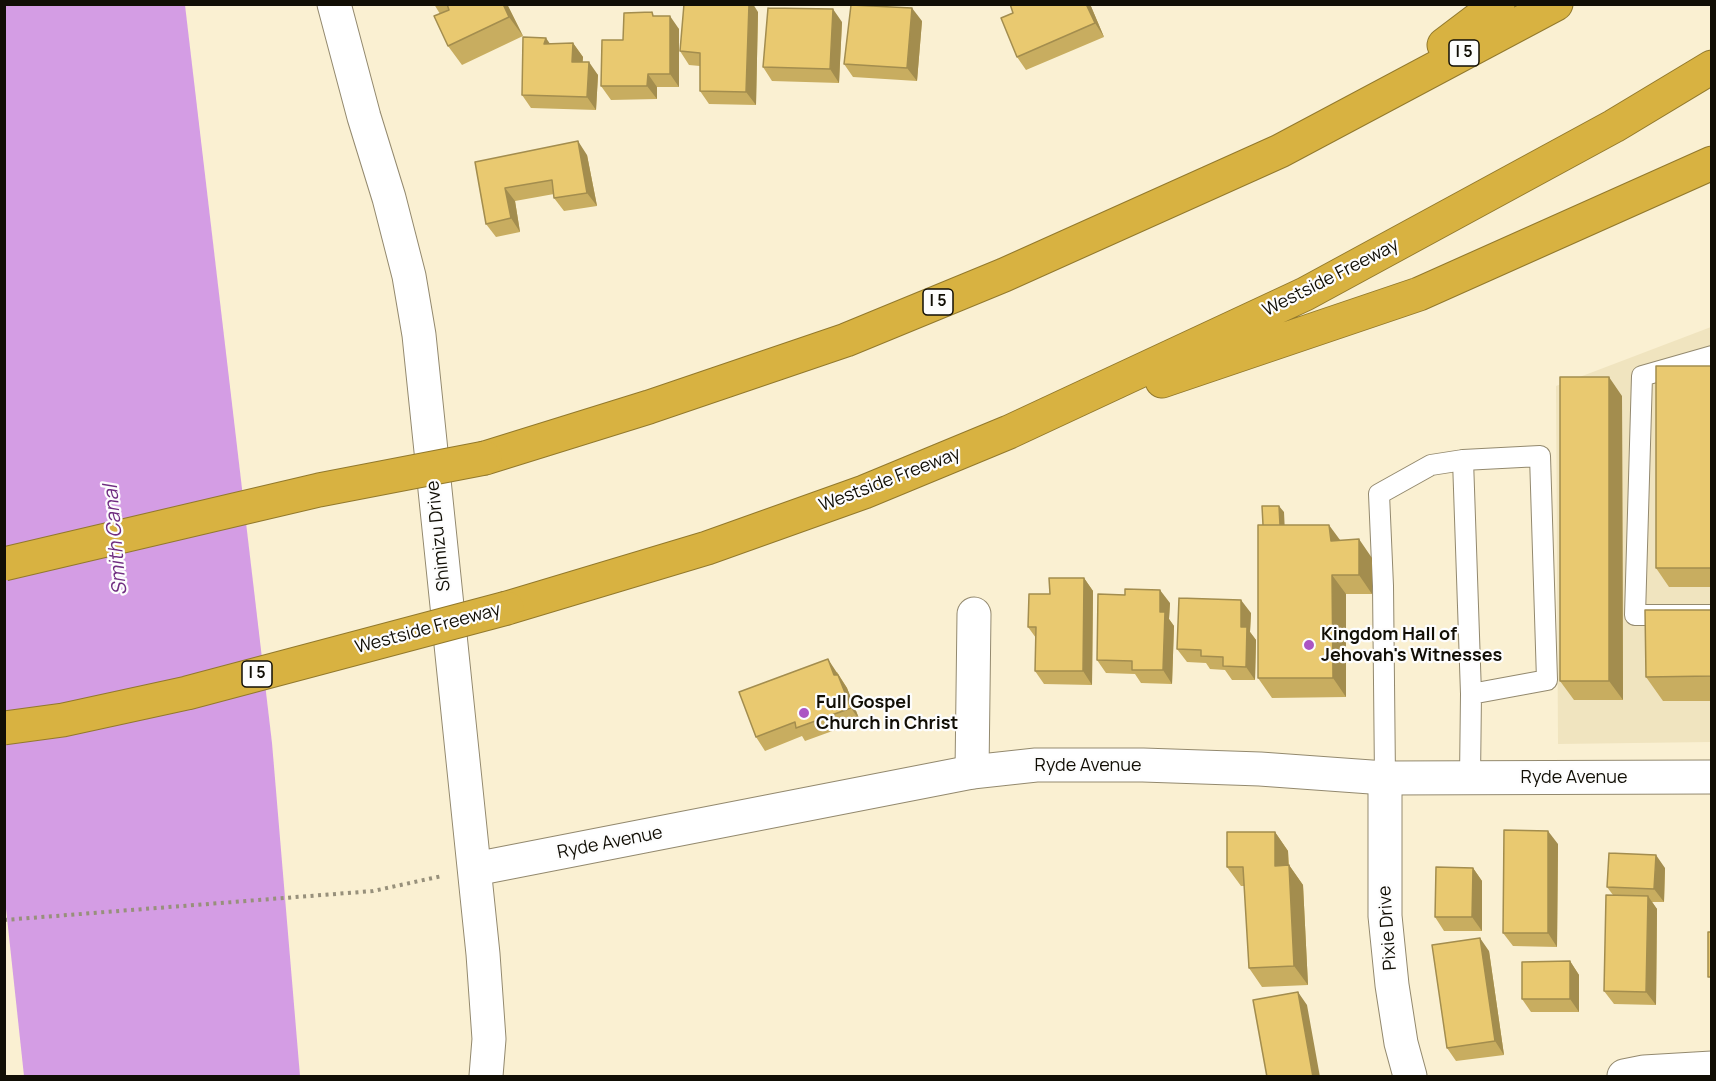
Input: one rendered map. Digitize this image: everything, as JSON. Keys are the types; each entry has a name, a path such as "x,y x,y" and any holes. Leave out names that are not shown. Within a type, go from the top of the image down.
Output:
{"highway":[{"path":"1372,101 1498,4"},
{"name":"I 5","path":"4,564 319,490 485,458 649,408 846,340 1004,274 1280,151 1556,4"},
{"name":"Westside Freeway","path":"4,728 63,720 187,693 507,608 706,548 864,492 1009,432 1305,294 1614,126 1712,67"},
{"path":"1009,432 1419,294 1712,163"}],"street":[{"name":"Shimizu Drive","path":"334,4 364,117 389,198 409,276 419,335 475,869 489,1039 486,1077"},
{"path":"972,772 974,614"},
{"name":"Ryde Avenue","path":"475,869 972,772 1036,765 1143,765 1260,769 1385,778 1712,777"},
{"name":"Pixie Drive","path":"1385,778 1385,916 1401,1043 1410,1077"},
{"path":"1624,1077 1644,1072 1712,1068"}],"lane":[{"path":"1712,356 1642,376 1635,615 1712,615"},
{"path":"1385,778 1383,586 1379,494 1431,465 1463,460 1540,456 1547,680 1471,694"},
{"path":"1463,460 1471,694 1470,778"}],"path":[{"path":"4,920 373,891 475,869"}],"shaded area":[{"path":"1711,327 1711,742 1558,744 1556,386"}],"water":[{"name":"Smith Canal","path":"4,5 185,5 272,743 300,1076 24,1076 4,890"}],"building":[{"path":"447,4 503,4 509,17 448,46 434,16 449,10"},
{"path":"684,4 749,4 746,92 700,91 700,53 680,51"},
{"path":"1010,4 1086,4 1095,23 1017,57 1001,18 1013,13"},
{"path":"851,5 912,8 907,68 844,64"},
{"path":"768,8 833,9 830,69 763,67"},
{"path":"652,12 653,16 670,16 670,74 648,74 647,86 601,86 602,40 623,40 624,13"},
{"path":"523,37 546,38 544,44 573,43 572,62 589,62 587,97 522,95"},
{"path":"578,141 587,193 554,198 552,180 505,188 511,218 486,224 475,162"},
{"path":"1656,366 1712,366 1712,568 1656,568"},
{"path":"1560,377 1609,377 1609,681 1560,681"},
{"path":"1262,506 1279,506 1280,525 1263,525"},
{"name":"Kingdom Hall of Jehovah's Witnesses","path":"1258,525 1329,525 1331,541 1359,539 1359,575 1332,575 1333,678 1258,678"},
{"path":"1049,578 1084,578 1083,671 1035,671 1036,627 1028,627 1029,594 1050,594"},
{"path":"1125,589 1160,590 1160,612 1165,612 1163,670 1132,670 1132,661 1097,660 1098,594 1125,595"},
{"path":"1179,598 1241,600 1241,627 1247,627 1246,667 1223,666 1223,657 1201,656 1201,650 1177,649"},
{"path":"1645,610 1712,610 1712,676 1646,677"},
{"name":"Full Gospel Church in Christ","path":"828,659 834,675 838,675 851,708 796,728 795,722 756,737 739,692"},
{"path":"1504,830 1548,831 1548,933 1503,933"},
{"path":"1227,832 1275,832 1275,866 1289,865 1294,966 1249,968 1243,867 1227,867"},
{"path":"1609,853 1656,855 1654,889 1607,887"},
{"path":"1436,867 1473,868 1472,917 1435,917"},
{"path":"1606,895 1648,896 1646,992 1604,991"},
{"path":"1708,932 1712,932 1712,977 1708,977"},
{"path":"1480,938 1495,1041 1447,1048 1432,945"},
{"path":"1570,961 1570,999 1522,999 1522,962"},
{"path":"1298,992 1313,1077 1267,1077 1253,1000"}],"place":[{"name":"Kingdom Hall of Jehovah's Witnesses","path":"1309,645"},
{"name":"Full Gospel Church in Christ","path":"804,713"}]}
